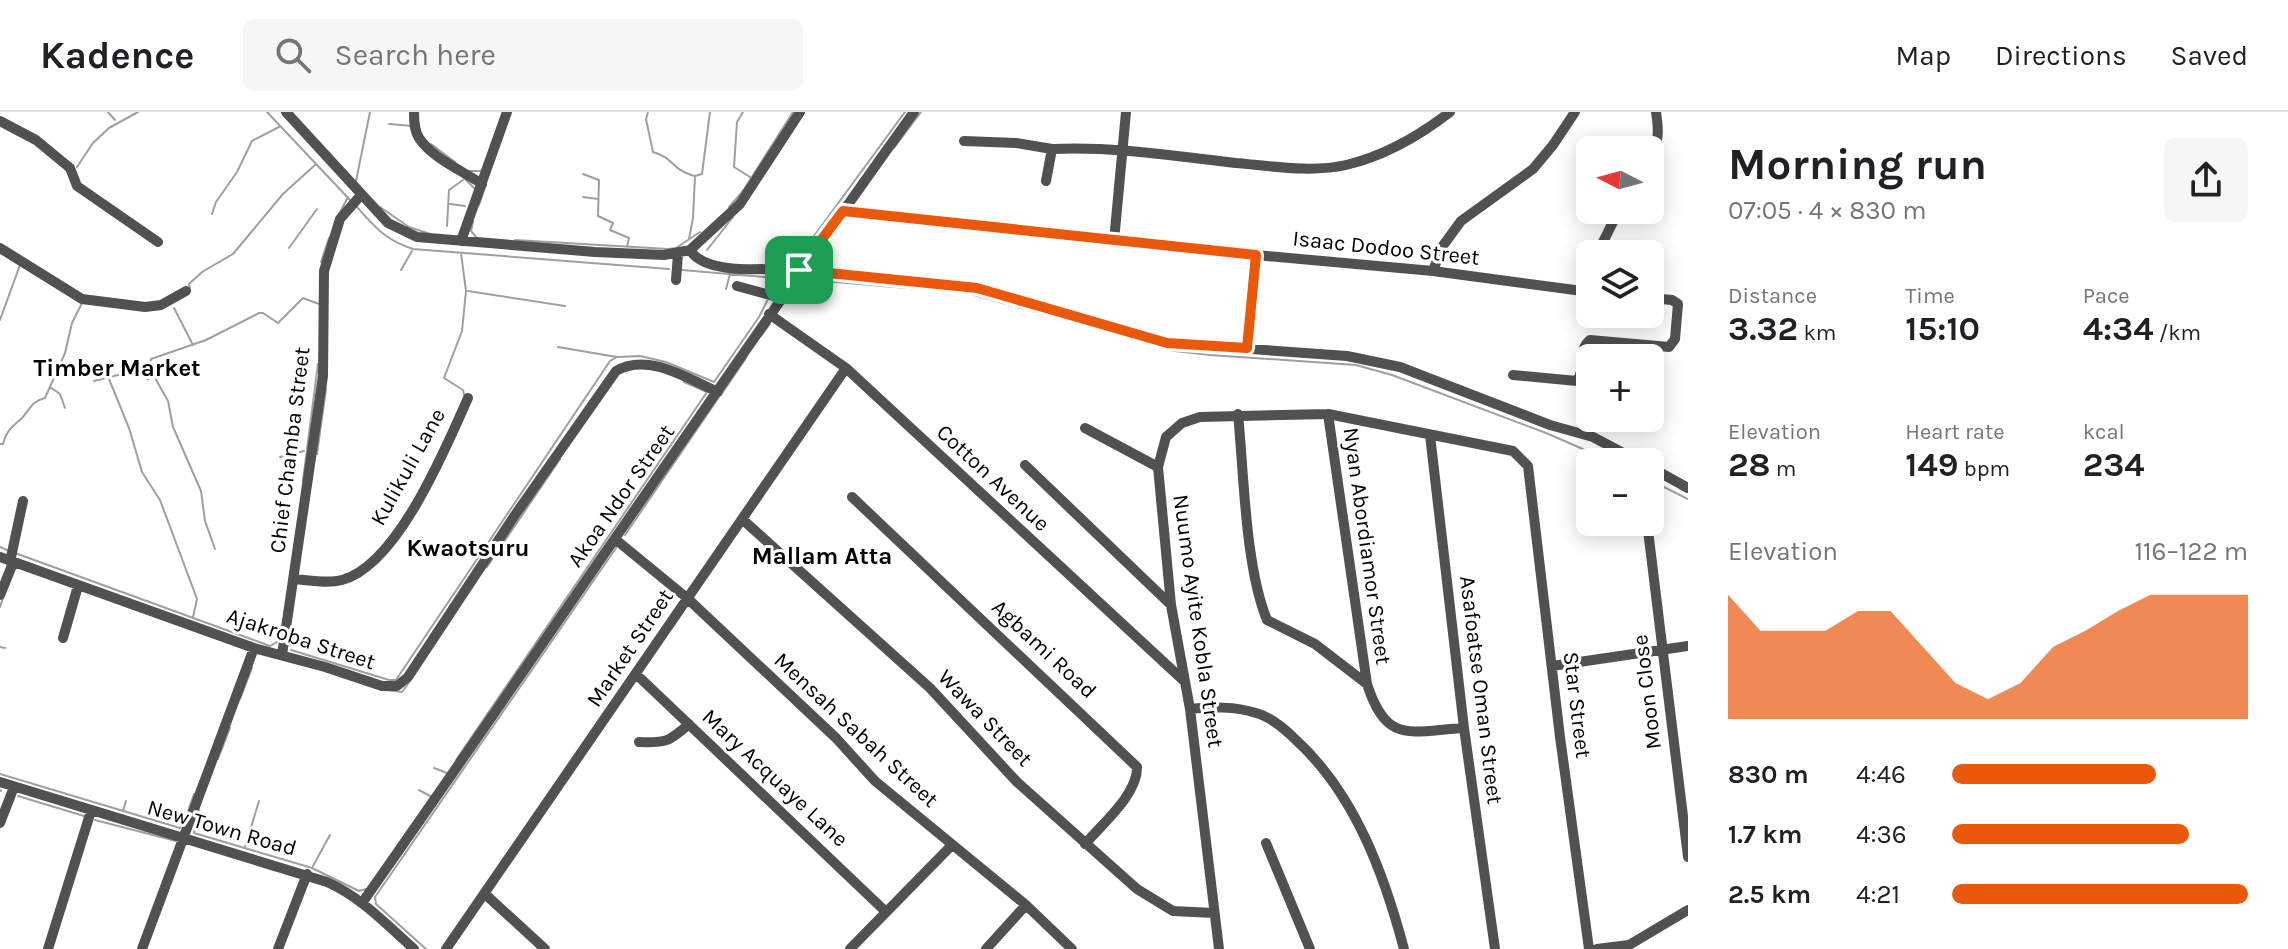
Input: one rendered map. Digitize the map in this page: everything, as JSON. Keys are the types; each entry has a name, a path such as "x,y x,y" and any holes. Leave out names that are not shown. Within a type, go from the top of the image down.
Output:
{"street":[{"path":"286,112 355,201 388,223 417,237 595,252 678,254 690,250 740,204 800,112"},
{"path":"414,112 415,131 419,138 433,152 482,184"},
{"path":"461,241 507,112"},
{"name":"Akoa Ndor Street","path":"362,903 718,392 799,270 914,112"},
{"path":"1114,241 1126,112"},
{"path":"964,141 1016,143 1052,149 1090,147 1314,168 1344,165 1400,145 1450,112"},
{"path":"1433,271 1451,232 1461,221 1533,169 1575,112"},
{"path":"1656,112 1659,136"},
{"path":"0,121 36,140 70,168 77,186 158,242"},
{"path":"1046,181 1052,149"},
{"name":"Chief Chamba Street","path":"282,655 323,376 324,271 340,219 355,201"},
{"name":"Isaac Dodoo Street","path":"843,211 1576,287"},
{"path":"0,248 82,299 145,307 161,305 186,291"},
{"path":"690,250 702,262 718,266 761,271 785,268 977,288 1167,343 1347,356 1400,367 1550,425 1593,437 1614,448"},
{"path":"676,280 678,254"},
{"path":"1247,348 1256,255"},
{"path":"737,286 782,295"},
{"path":"1513,375 1577,381 1582,373 1583,349 1590,340 1669,347 1675,339 1678,304 1664,299"},
{"name":"Cotton Avenue","path":"769,314 846,368 1183,680"},
{"name":"Ajakroba Street","path":"8,561 254,648 382,686 397,686 403,683 616,371 623,367 649,364 718,392"},
{"name":"Market Street","path":"446,949 846,368"},
{"name":"Kulikuli Lane","path":"293,579 327,582 346,579 365,569 378,557 410,514 440,460 468,398"},
{"path":"1238,414 1259,600 1267,620 1315,644 1367,684 1379,716 1394,728 1407,731 1464,728"},
{"name":"Nuumo Ayite Kobla Street","path":"1219,949 1190,709 1171,605 1158,467 1166,437 1182,423 1200,417 1328,414 1513,451 1528,466"},
{"name":"Nyan Abordiamor Street","path":"1328,414 1367,684"},
{"path":"1085,428 1158,467"},
{"name":"Asafoatse Oman Street","path":"1430,435 1464,728 1495,949"},
{"path":"1025,465 1171,605"},
{"name":"Star Street","path":"1528,466 1589,949"},
{"path":"1664,475 1688,488"},
{"name":"Agbami Road","path":"852,497 1137,767 1138,776 1133,789 1085,844"},
{"path":"0,595 23,501"},
{"name":"Wawa Street","path":"742,519 930,688 1017,782 1137,889 1173,911 1214,913"},
{"name":"Moon Close","path":"1649,536 1688,857"},
{"name":"Mensah Sabah Street","path":"615,539 687,598 836,738 875,781 1026,905 1072,949"},
{"path":"63,638 78,586"},
{"path":"1552,666 1688,646"},
{"path":"142,949 254,648"},
{"name":"Mary Acquaye Lane","path":"637,675 885,911"},
{"path":"1190,709 1223,706 1259,713 1286,730 1312,755 1334,784 1362,832 1379,869 1404,949"},
{"path":"639,742 670,741 689,724"},
{"name":"New Town Road","path":"0,782 307,874 344,890 414,949"},
{"path":"0,823 14,787"},
{"path":"48,949 91,811"},
{"path":"1266,843 1310,949"},
{"path":"850,949 952,845"},
{"path":"278,949 307,874"},
{"path":"485,894 545,949"},
{"path":"986,949 1026,905"},
{"path":"1597,949 1618,948 1643,939 1688,910"}],"waterway":[{"path":"108,112 115,120"},
{"path":"77,167 93,143 109,128 138,112"},
{"path":"267,112 351,201"},
{"path":"356,181 370,112"},
{"path":"648,112 646,119 653,152 694,176"},
{"path":"689,239 695,176 702,174 710,112"},
{"path":"743,112 737,122 734,167 750,177"},
{"path":"729,207 743,191 793,112"},
{"path":"806,247 905,112"},
{"path":"894,148 921,112"},
{"path":"389,124 412,126"},
{"path":"212,214 252,141 279,127"},
{"path":"431,144 455,162"},
{"path":"190,288 189,284 202,272 233,254 283,194 316,164"},
{"path":"470,171 483,169"},
{"path":"583,174 599,180 598,216 613,223 610,230 629,238 627,247"},
{"path":"462,176 474,188"},
{"path":"447,226 449,190 463,180"},
{"path":"479,205 486,185"},
{"path":"339,214 348,197"},
{"path":"583,197 598,199"},
{"path":"450,204 465,206"},
{"path":"356,206 388,237 413,249 669,269"},
{"path":"380,207 409,227 430,234"},
{"path":"289,248 317,209"},
{"path":"707,250 733,217"},
{"path":"473,222 471,231 476,237"},
{"path":"515,240 668,249 676,248 700,232"},
{"path":"321,262 329,238"},
{"path":"401,270 412,251"},
{"path":"461,253 466,291 462,331 444,378 463,390 464,395"},
{"path":"0,320 20,265"},
{"path":"682,270 788,279"},
{"path":"726,289 730,274"},
{"path":"799,279 967,293 1175,351 1356,365 1392,375 1581,448"},
{"path":"803,292 823,282"},
{"path":"468,291 565,306"},
{"path":"215,549 205,521 201,491 173,427 168,401 149,367 151,359 206,340 259,313 278,323 303,298 319,304"},
{"path":"558,347 617,357 640,356 666,362 714,382 767,301"},
{"path":"0,444 33,404 45,398 82,303"},
{"path":"174,308 193,345"},
{"path":"761,336 770,324"},
{"path":"291,650 396,680 610,361 617,357"},
{"path":"723,392 746,358"},
{"path":"303,481 318,364"},
{"path":"94,381 130,372 148,379"},
{"path":"109,379 129,428 142,472 160,500 197,599 193,617"},
{"path":"456,760 707,392 684,382"},
{"path":"50,387 60,394 65,408"},
{"path":"317,454 326,389"},
{"path":"625,535 719,397"},
{"path":"280,457 304,451"},
{"path":"487,567 560,459"},
{"path":"1664,487 1688,499"},
{"path":"0,547 9,551"},
{"path":"426,949 376,904 375,897 616,548"},
{"path":"15,553 270,646 280,637"},
{"path":"0,607 3,598"},
{"path":"0,647 5,648"},
{"path":"240,699 252,668"},
{"path":"386,690 402,692 410,681"},
{"path":"218,759 230,728"},
{"path":"434,768 447,773"},
{"path":"0,774 180,828 183,824"},
{"path":"419,790 432,797"},
{"path":"187,814 194,794"},
{"path":"18,796 84,816"},
{"path":"123,811 126,801"},
{"path":"245,847 259,801"},
{"path":"199,810 194,833 312,868 359,891 366,889"},
{"path":"95,820 176,841"},
{"path":"313,866 330,835"}],"district":[{"name":"Timber Market","path":"117,368"},
{"name":"Kwaotsuru","path":"468,548"},
{"name":"Mallam Atta","path":"822,556"}],"route":[{"path":"843,211 1256,255 1247,348 1167,343 977,288 799,270 843,211"}]}
